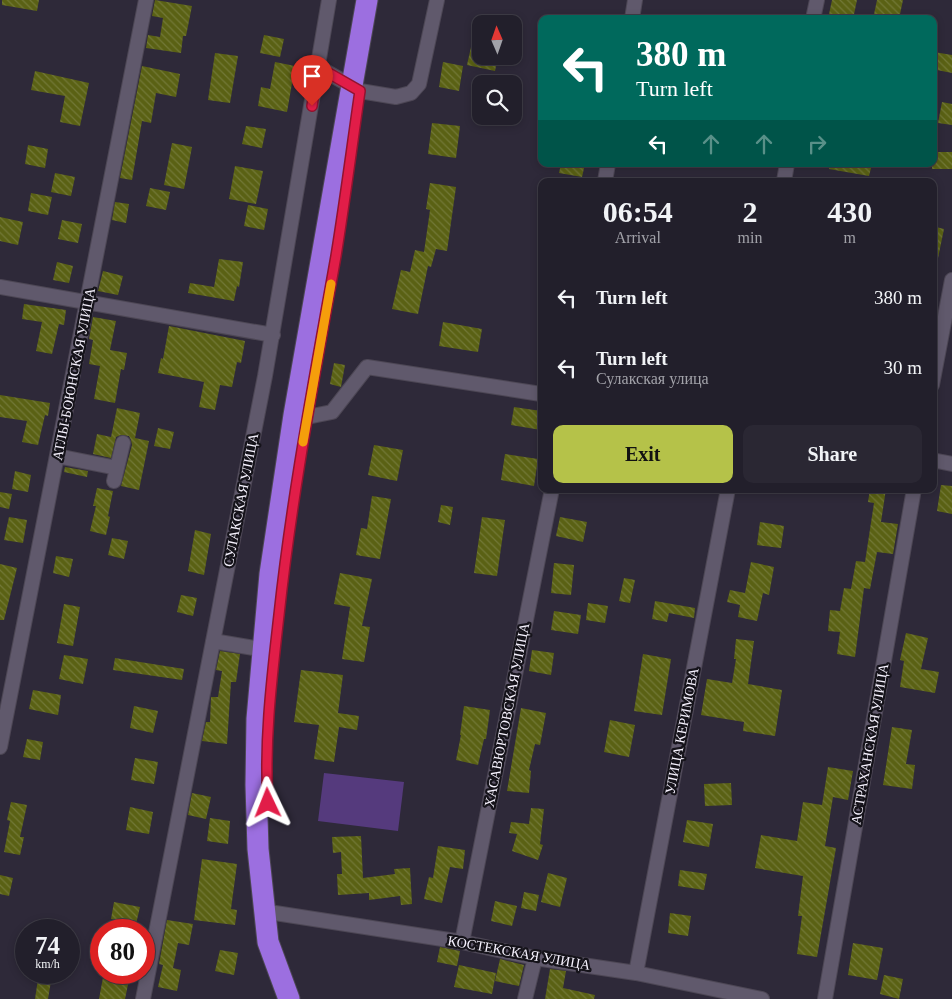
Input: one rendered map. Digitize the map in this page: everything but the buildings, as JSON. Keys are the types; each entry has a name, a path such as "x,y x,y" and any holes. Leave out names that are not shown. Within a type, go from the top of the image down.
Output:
{"highway":[{"path":"299,999 279,940 275,913 267,785 268,718 283,574 307,416 336,254 367,0"},
{"path":"289,999 268,942 258,849 256,785 257,719 270,574 295,405 356,89 376,0"}],"street":[{"name":"АТЛЫ-БОЮНСКАЯ УЛИЦА","path":"0,747 146,0"},
{"name":"СУЛАКСКАЯ УЛИЦА","path":"143,999 272,335 329,0"},
{"path":"318,67 356,89 396,97 404,96 416,89 421,78 437,0"},
{"path":"633,15 635,0"},
{"path":"814,15 816,0"},
{"path":"937,359 952,280"},
{"path":"0,287 272,335"},
{"path":"307,416 332,412 367,367 538,394"},
{"path":"57,456 116,474 123,443"},
{"path":"937,461 952,464"},
{"name":"ХАСАВЮРТОВСКАЯ УЛИЦА","path":"462,942 551,493"},
{"name":"УЛИЦА КЕРИМОВА","path":"636,973 727,493"},
{"name":"АСТРАХАНСКАЯ УЛИЦА","path":"825,999 913,493"},
{"path":"213,641 254,648"},
{"name":"КОСТЕКСКАЯ УЛИЦА","path":"275,913 462,942 535,958 636,973 762,999"},
{"path":"525,999 535,958"}],"shaded area":[{"path":"324,773 404,782 398,831 318,821"}],"slow traffic":[{"path":"303,442 331,284"}],"route":[{"path":"268,803 268,718 283,574 307,416 336,254 360,91 318,67 312,106"}]}
